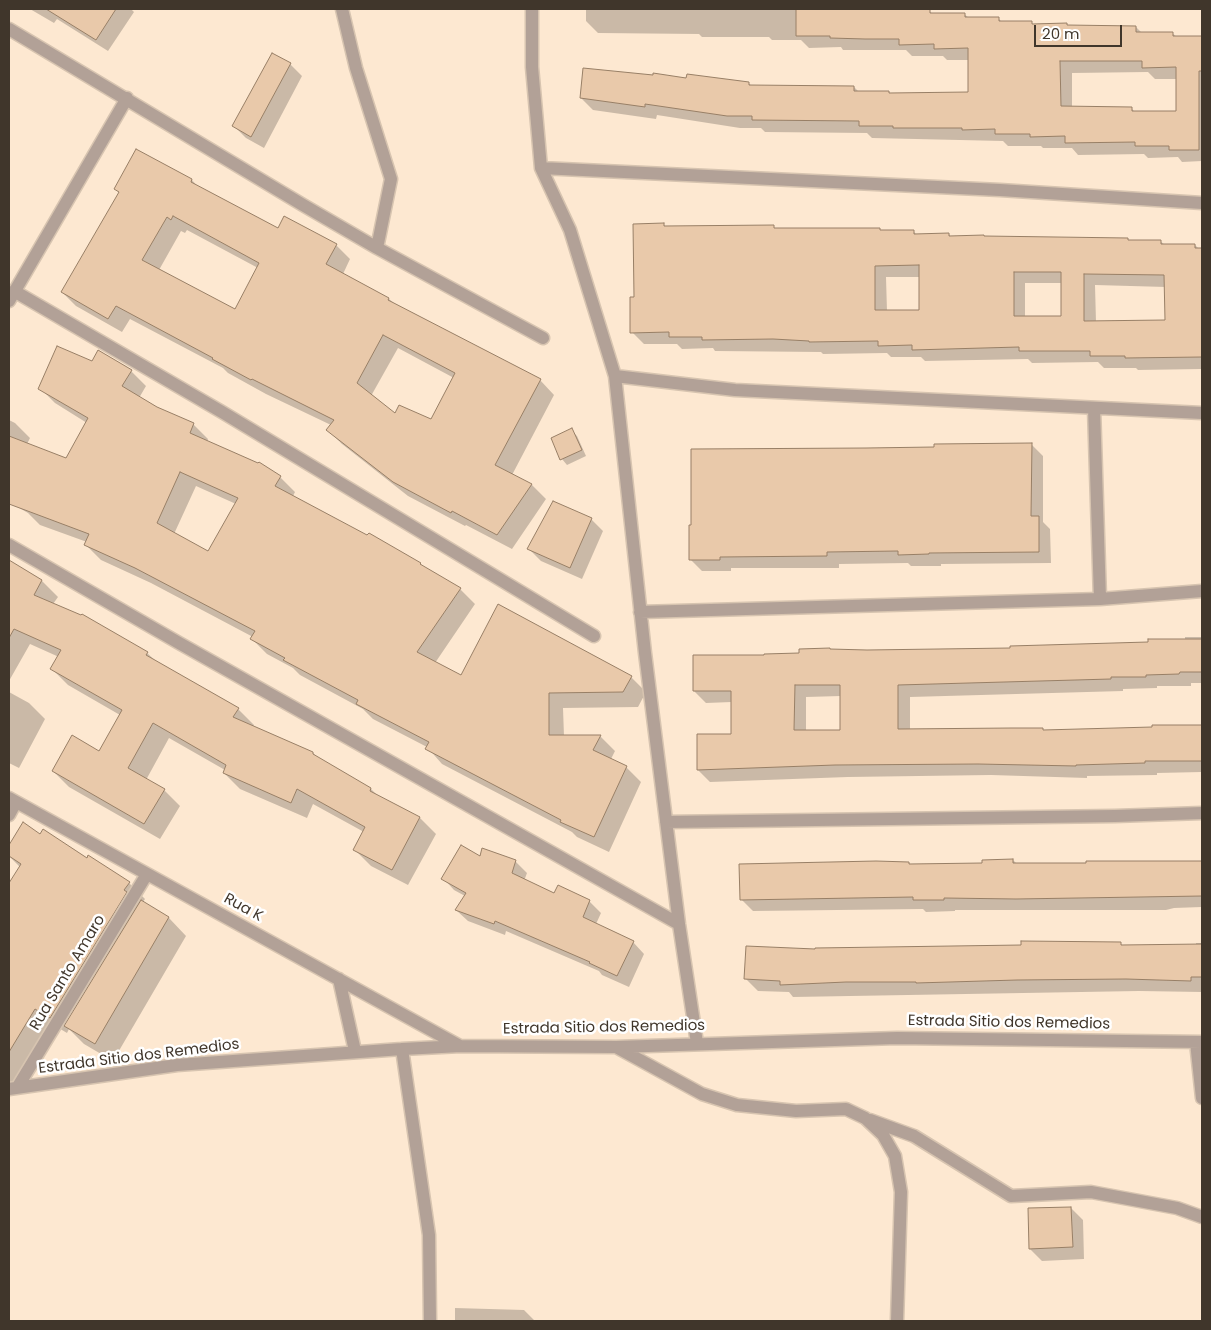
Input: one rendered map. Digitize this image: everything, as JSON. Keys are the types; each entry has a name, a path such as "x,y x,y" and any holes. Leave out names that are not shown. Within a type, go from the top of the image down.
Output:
{"street":[{"path":"342,9 356,68 391,179 377,248"},
{"path":"532,9 532,67 541,168 570,230 615,376 640,612 679,924 697,1043"},
{"path":"9,29 377,248 544,338"},
{"path":"127,98 12,296 222,412 594,636"},
{"path":"541,168 1000,190 1202,203"},
{"path":"615,376 735,390 1202,413"},
{"path":"1094,408 1100,599"},
{"path":"9,545 205,658 679,924"},
{"path":"640,612 1100,599 1202,591"},
{"path":"9,815 13,800"},
{"name":"Rua K","path":"13,800 461,1046"},
{"path":"666,822 1095,817 1202,813"},
{"name":"Rua Santo Amaro","path":"13,1089 147,874"},
{"path":"339,979 355,1051"},
{"name":"Estrada Sitio dos Remedios","path":"13,1089 177,1065 355,1051 461,1046 616,1046 897,1038 1199,1042"},
{"path":"1199,1042 1202,1098"},
{"path":"616,1046 702,1094 737,1105 796,1111 846,1109 914,1136 1011,1196 1091,1192 1176,1208 1202,1217"},
{"path":"402,1049 429,1235 430,1321"},
{"path":"865,1118 883,1135 894,1156 901,1192 897,1321"}],"building":[{"path":"46,9 116,9 96,40"},
{"path":"796,9 930,9 930,13 965,13 965,17 999,17 999,21 1032,21 1032,24 1067,23 1067,25 1136,26 1136,32 1173,32 1173,36 1202,36 1202,71 1199,71 1199,150 1169,150 1169,146 1135,146 1135,142 1065,143 1065,136 1030,137 1030,134 995,134 995,129 962,130 962,128 859,126 859,121 752,120 752,116 727,116 645,104 645,107 580,98 583,68 653,75 653,73 686,78 687,74 749,82 749,85 854,86 854,91 889,91 889,93 968,92 968,48 934,49 934,44 899,45 899,39 796,36","holes":["1060,61 1142,61 1142,68 1176,67 1176,111 1132,111 1132,107 1061,106"]},
{"path":"272,53 291,63 251,137 232,126"},
{"path":"136,149 192,179 191,182 278,228 284,216 337,244 326,264 389,298 388,300 541,379 495,465 532,484 497,535 393,482 326,430 334,420 251,380 116,306 108,319 61,292 119,192 114,189","holes":["173,216 259,263 235,309 142,260 167,217 171,220","383,335 455,373 431,419 399,405 395,413 357,383"]},
{"path":"664,223 664,226 774,225 774,228 880,228 880,230 914,230 914,234 949,233 949,236 1128,238 1128,240 1161,240 1161,244 1195,244 1195,248 1202,248 1202,357 1125,358 1125,356 1090,356 1090,351 1019,351 1019,347 912,350 912,345 878,346 878,341 702,340 702,337 669,337 669,332 630,333 630,297 634,297 633,224","holes":["919,265 919,310 875,310 875,266","1014,272 1061,272 1061,316 1014,316","1084,274 1164,275 1165,320 1084,321"]},
{"path":"57,346 92,361 98,350 132,370 122,386 157,407 194,423 190,433 259,462 281,476 275,486 367,535 369,533 461,588 417,652 461,675 498,604 632,676 623,692 549,693 549,735 601,735 593,750 627,766 594,837 560,822 561,820 425,749 429,742 356,704 358,700 283,660 285,658 250,639 255,631 135,568 84,545 89,534 9,504 9,436 66,458 88,418 38,389","holes":["180,472 238,498 208,551 157,523"]},
{"path":"572,428 582,450 560,460 551,438"},
{"path":"1032,443 1031,516 1039,516 1039,552 898,555 898,551 827,552 827,556 720,557 720,560 689,560 691,449 934,447 934,444"},
{"path":"553,501 592,518 570,568 527,549"},
{"path":"9,560 42,580 34,595 82,614 148,652 146,655 239,708 233,717 313,752 313,754 371,788 370,791 420,817 392,870 353,850 365,827 297,789 291,803 223,773 226,765 153,723 128,768 165,789 144,824 52,771 72,735 99,751 122,710 50,669 61,650 14,629 9,638"},
{"path":"1148,639 1202,639 1202,672 1146,675 1146,677 1111,677 1111,679 898,685 898,729 1043,728 1043,730 1152,727 1152,725 1202,725 1202,761 1145,761 1145,763 1076,766 978,764 835,765 697,770 697,734 731,734 731,691 693,691 693,655 764,655 799,653 799,649 830,648 867,650 1010,648 1010,646 1148,642","holes":["795,685 840,685 840,730 794,730"]},
{"path":"23,822 40,834 43,829 87,858 88,855 130,882 124,890 127,892 50,1018 35,1009 9,1052 9,883 21,864 9,856 9,845"},
{"path":"461,845 480,856 482,848 516,860 512,873 554,893 558,885 590,900 583,917 634,941 617,976 590,962 495,921 494,924 455,910 466,893 441,879"},
{"path":"1013,859 1013,863 1202,861 1202,896 1016,899 944,898 944,900 913,900 913,897 740,900 739,864 876,861 909,862 909,864 982,863 982,860"},
{"path":"141,900 169,917 95,1044 64,1026"},
{"path":"1021,941 1121,942 1121,945 1202,944 1202,977 1191,977 1191,981 1126,979 1017,980 916,983 846,982 780,985 780,981 744,979 746,946 815,949 1021,945"},
{"path":"1071,1207 1073,1247 1029,1249 1028,1208"}]}
